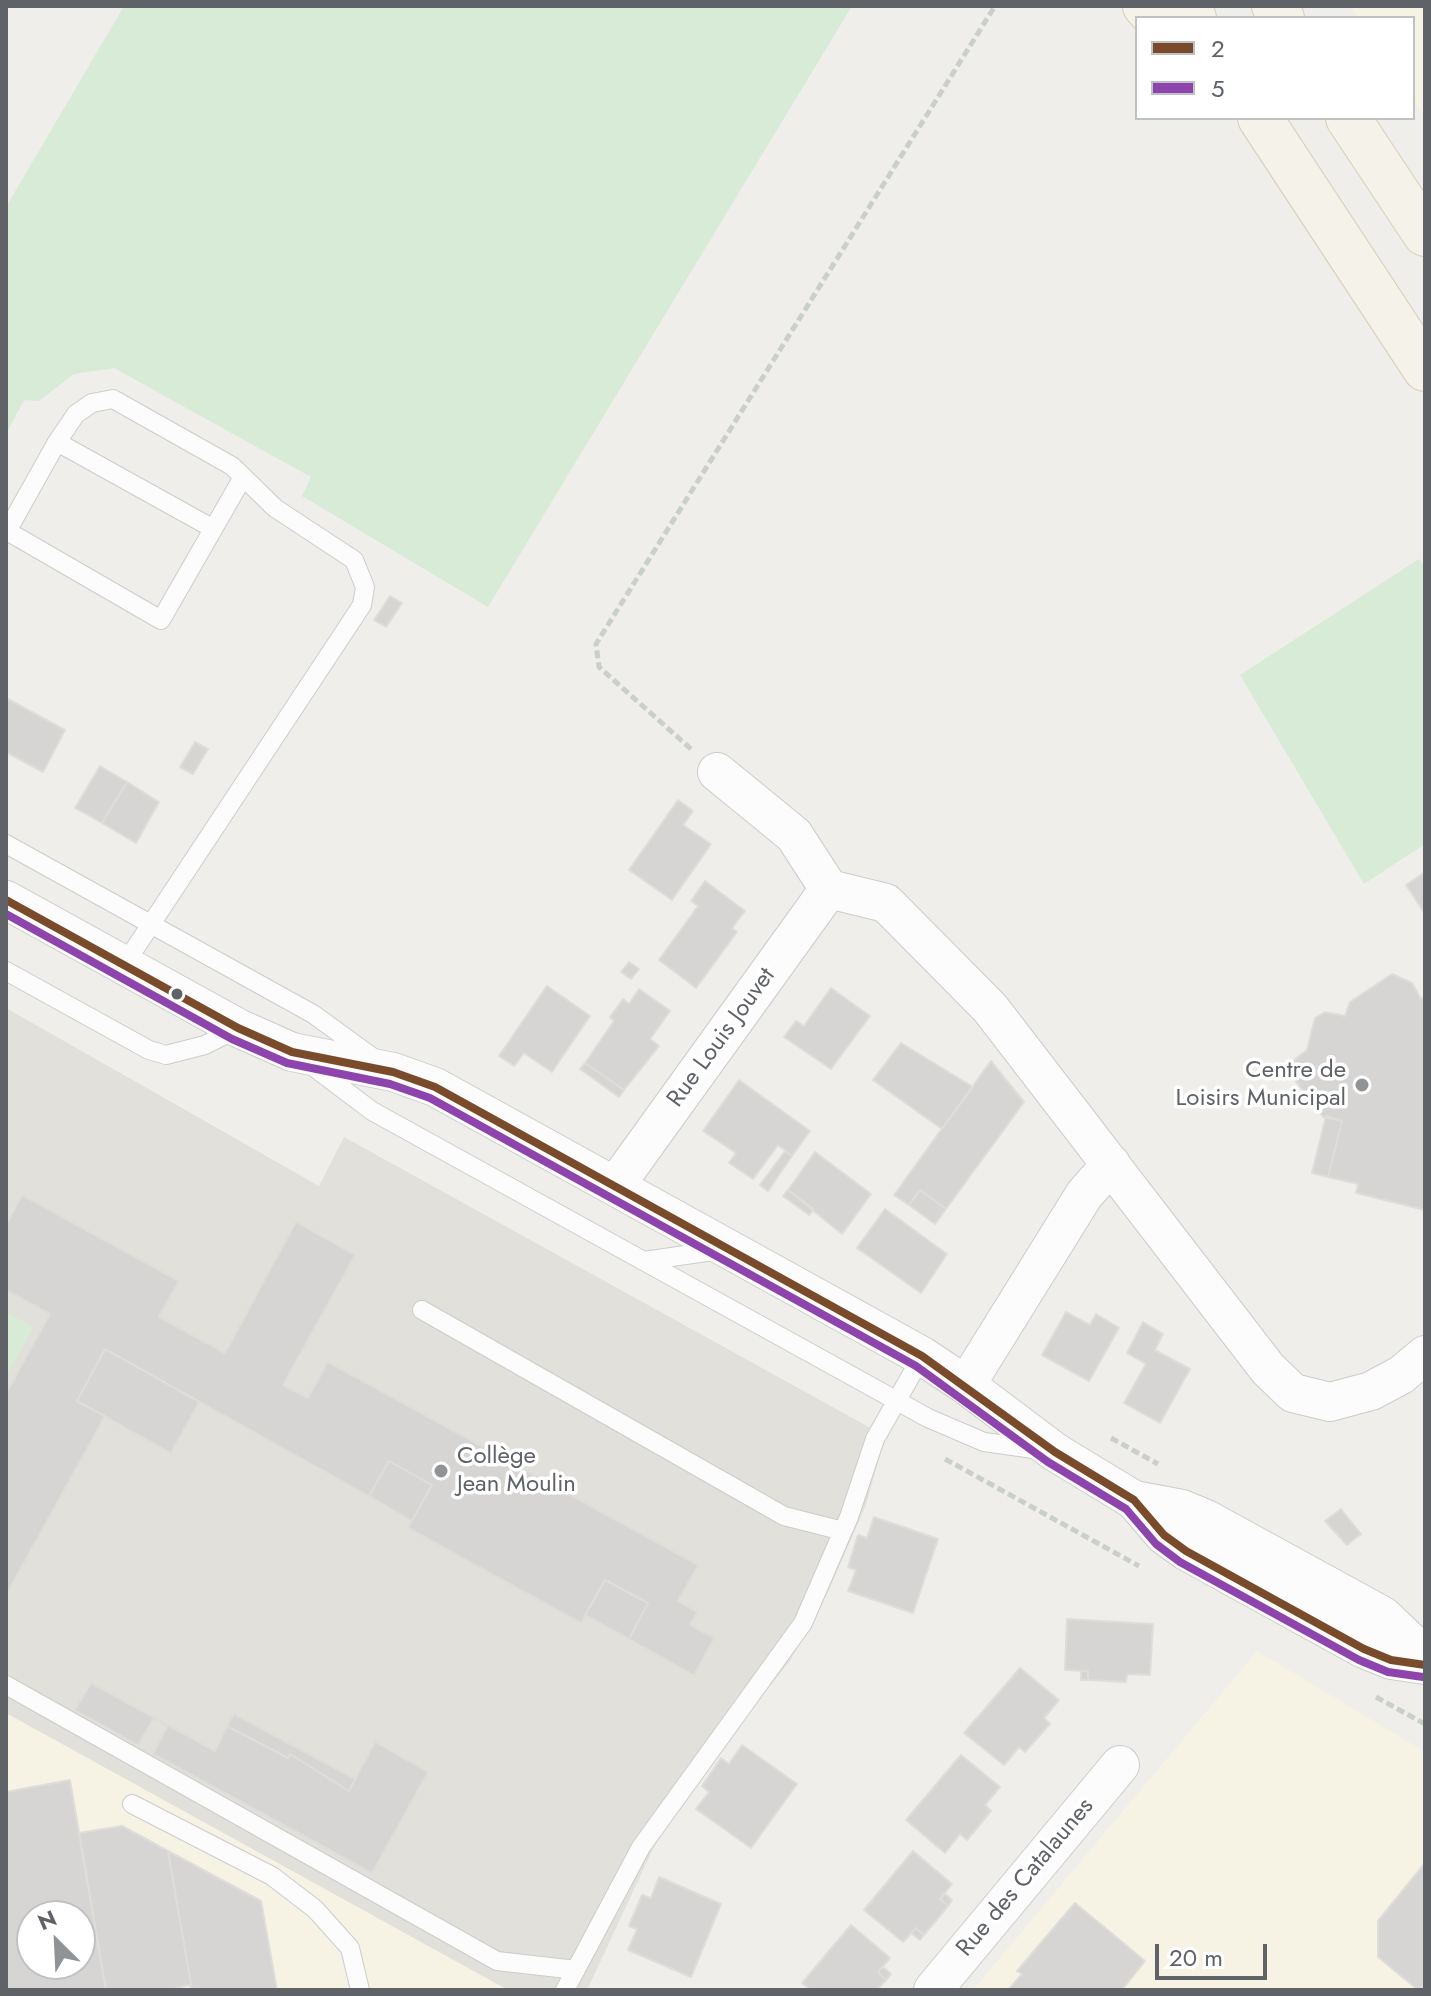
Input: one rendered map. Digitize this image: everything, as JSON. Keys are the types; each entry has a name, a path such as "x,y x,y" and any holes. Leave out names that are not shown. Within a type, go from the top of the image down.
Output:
{"main road":[{"path":"1349,120 1425,234"},
{"path":"1262,123 1425,369"}],"street":[{"path":"717,772 794,835 829,889 886,903 990,1008 1268,1369 1293,1393 1330,1402 1371,1391 1401,1375 1425,1355"},
{"name":"Rue Louis Jouvet","path":"615,1186 829,889"},
{"path":"6,900 238,1028 292,1052 393,1072 435,1087 922,1356 1055,1452 1134,1500 1164,1535 1186,1551 1364,1649 1391,1660 1425,1665"},
{"path":"966,1385 1084,1195 1111,1164"},
{"path":"1134,1500 1182,1509 1206,1519 1383,1616 1425,1656"},
{"name":"Rue des Catalaunes","path":"933,1990 1120,1765"}],"lane":[{"path":"124,965 362,605 365,587 354,560 275,508 232,466 113,399 92,403 76,414 7,532 161,620 243,477"},
{"path":"57,442 212,528"},
{"path":"6,844 313,1014 393,1072"},
{"path":"6,971 149,1050 166,1055 205,1045 238,1028"},
{"path":"292,1052 372,1111 896,1401 984,1442 1055,1452"},
{"path":"644,1261 728,1249"},
{"path":"422,1310 784,1516 843,1531"},
{"path":"565,1990 641,1847 803,1623 843,1531 875,1439 922,1356"},
{"path":"6,1685 497,1961 576,1970"},
{"path":"132,1804 272,1876 315,1909 350,1948 360,1990"}],"path":[{"path":"717,772 599,667 596,644 995,6"}],"shaded area":[{"path":"1351,6 1425,6 1425,117 1415,102 1415,16 1358,16"},
{"name":"Collège Jean Moulin","path":"6,1008 319,1186 344,1137 885,1436 866,1505 828,1592 790,1661 692,1782 652,1851 587,1990 508,1990 6,1713"},
{"path":"1257,1651 1425,1752 1425,1990 973,1990"},
{"path":"6,1713 508,1990 6,1990"}],"green space":[{"path":"124,6 852,6 488,607 302,496 311,477 114,368 74,374 39,401 24,400 6,434 6,207"},
{"path":"1419,559 1425,568 1425,844 1364,884 1240,675"},
{"path":"6,1312 34,1327 6,1376"}],"building":[{"path":"390,596 402,603 386,627 374,620"},
{"path":"6,698 65,730 43,772 6,752"},
{"path":"195,742 208,749 193,774 180,767"},
{"path":"100,766 127,782 102,823 75,808"},
{"path":"127,782 159,802 136,843 102,823"},
{"path":"678,800 693,811 683,825 711,844 672,900 629,870"},
{"path":"1425,872 1425,914 1406,885"},
{"path":"705,881 745,911 732,928 737,932 696,988 659,960 698,906 691,901"},
{"path":"629,962 639,969 631,979 621,972"},
{"name":"Centre de Loisirs Municipal","path":"1392,974 1412,983 1421,999 1425,996 1425,1210 1356,1193 1358,1184 1328,1177 1342,1121 1323,1117 1316,1106 1317,1100 1308,1098 1290,1073 1294,1060 1307,1050 1315,1018 1325,1012 1345,1016 1350,1002"},
{"path":"547,986 590,1016 552,1072 524,1053 514,1066 499,1056"},
{"path":"831,988 870,1016 831,1069 784,1037 796,1021 804,1026"},
{"path":"639,989 670,1011 650,1039 659,1046 624,1090 585,1063 614,1021 610,1017 623,999 629,1004"},
{"path":"901,1043 973,1087 942,1129 873,1080"},
{"path":"991,1061 1024,1102 946,1209 920,1190 909,1205 894,1195"},
{"path":"585,1063 624,1090 619,1097 580,1069"},
{"path":"739,1080 810,1131 792,1156 778,1145 753,1179 729,1163 736,1153 703,1131"},
{"path":"1326,1116 1342,1121 1328,1177 1312,1173"},
{"path":"785,1151 792,1156 768,1191 760,1185"},
{"path":"815,1152 871,1194 842,1234 788,1190"},
{"path":"788,1190 814,1209 809,1215 783,1196"},
{"path":"920,1190 946,1209 935,1224 909,1205"},
{"path":"22,1195 179,1281 159,1317 225,1353 296,1222 355,1255 283,1385 308,1398 328,1362 698,1565 678,1601 697,1612 690,1625 714,1638 694,1675 629,1639 648,1603 605,1580 581,1623 408,1528 432,1485 389,1461 369,1496 105,1349 77,1401 105,1416 6,1595 6,1394 50,1314 6,1290 6,1225"},
{"path":"885,1209 947,1254 921,1293 857,1248"},
{"path":"1066,1312 1090,1325 1096,1314 1119,1328 1089,1381 1042,1355"},
{"path":"1143,1322 1163,1334 1155,1350 1190,1369 1160,1423 1124,1403 1146,1364 1127,1353"},
{"path":"105,1349 199,1402 171,1453 77,1401"},
{"path":"389,1461 432,1485 412,1521 369,1496"},
{"path":"1341,1509 1361,1534 1347,1545 1325,1521"},
{"path":"874,1517 938,1539 913,1613 848,1591 856,1570 848,1567 858,1535 867,1538"},
{"path":"605,1580 648,1603 629,1639 585,1615"},
{"path":"1067,1619 1153,1624 1150,1675 1127,1674 1126,1682 1088,1680 1088,1671 1065,1670"},
{"path":"1020,1668 1059,1700 1044,1718 1050,1724 1025,1752 1019,1747 1004,1765 964,1733"},
{"path":"1081,1671 1088,1671 1088,1680 1081,1680"},
{"path":"91,1683 215,1751 227,1726 288,1758 290,1754 349,1791 375,1742 428,1772 372,1873 153,1754 167,1727 153,1719 138,1745 75,1710"},
{"path":"234,1714 355,1779 349,1791 290,1754 288,1758 227,1726"},
{"path":"742,1745 797,1784 751,1848 696,1809 709,1792 702,1786 721,1758 729,1764"},
{"path":"961,1755 1000,1787 985,1805 991,1811 967,1840 960,1834 945,1853 906,1820"},
{"path":"70,1780 91,1900 16,1900 16,1980 96,1980 96,1932 106,1990 6,1990 6,1792"},
{"path":"122,1826 168,1851 192,1990 189,1985 170,1990 106,1990 96,1932 96,1900 91,1900 79,1833"},
{"path":"168,1851 261,1901 277,1990 192,1990"},
{"path":"913,1851 952,1884 940,1899 948,1906 924,1935 916,1928 903,1942 864,1910"},
{"path":"1425,1863 1425,1986 1417,1989 1378,1957 1378,1921"},
{"path":"659,1877 721,1904 691,1977 628,1950 637,1929 629,1926 642,1895 651,1898"},
{"path":"944,1893 952,1900 948,1906 940,1899"},
{"path":"1075,1903 1145,1961 1122,1990 1008,1990 1022,1974 1017,1971"},
{"path":"851,1925 890,1958 878,1972 886,1980 877,1990 811,1990 802,1983"},
{"path":"916,1928 924,1935 920,1940 911,1933"},
{"path":"883,1967 891,1974 886,1980 878,1972"}],"transit line":[{"name":"2","path":"6,900 238,1028 292,1052 393,1072 435,1087 922,1356 1055,1452 1134,1500 1164,1535 1186,1551 1364,1649 1391,1660 1425,1665"},
{"name":"5","path":"6,914 232,1039 287,1063 390,1084 430,1098 916,1366 1048,1462 1126,1509 1156,1544 1180,1562 1359,1660 1388,1672 1423,1677"}],"place":[{"name":"Centre de Loisirs Municipal","path":"1362,1085"},
{"name":"Collège Jean Moulin","path":"441,1471"}]}
